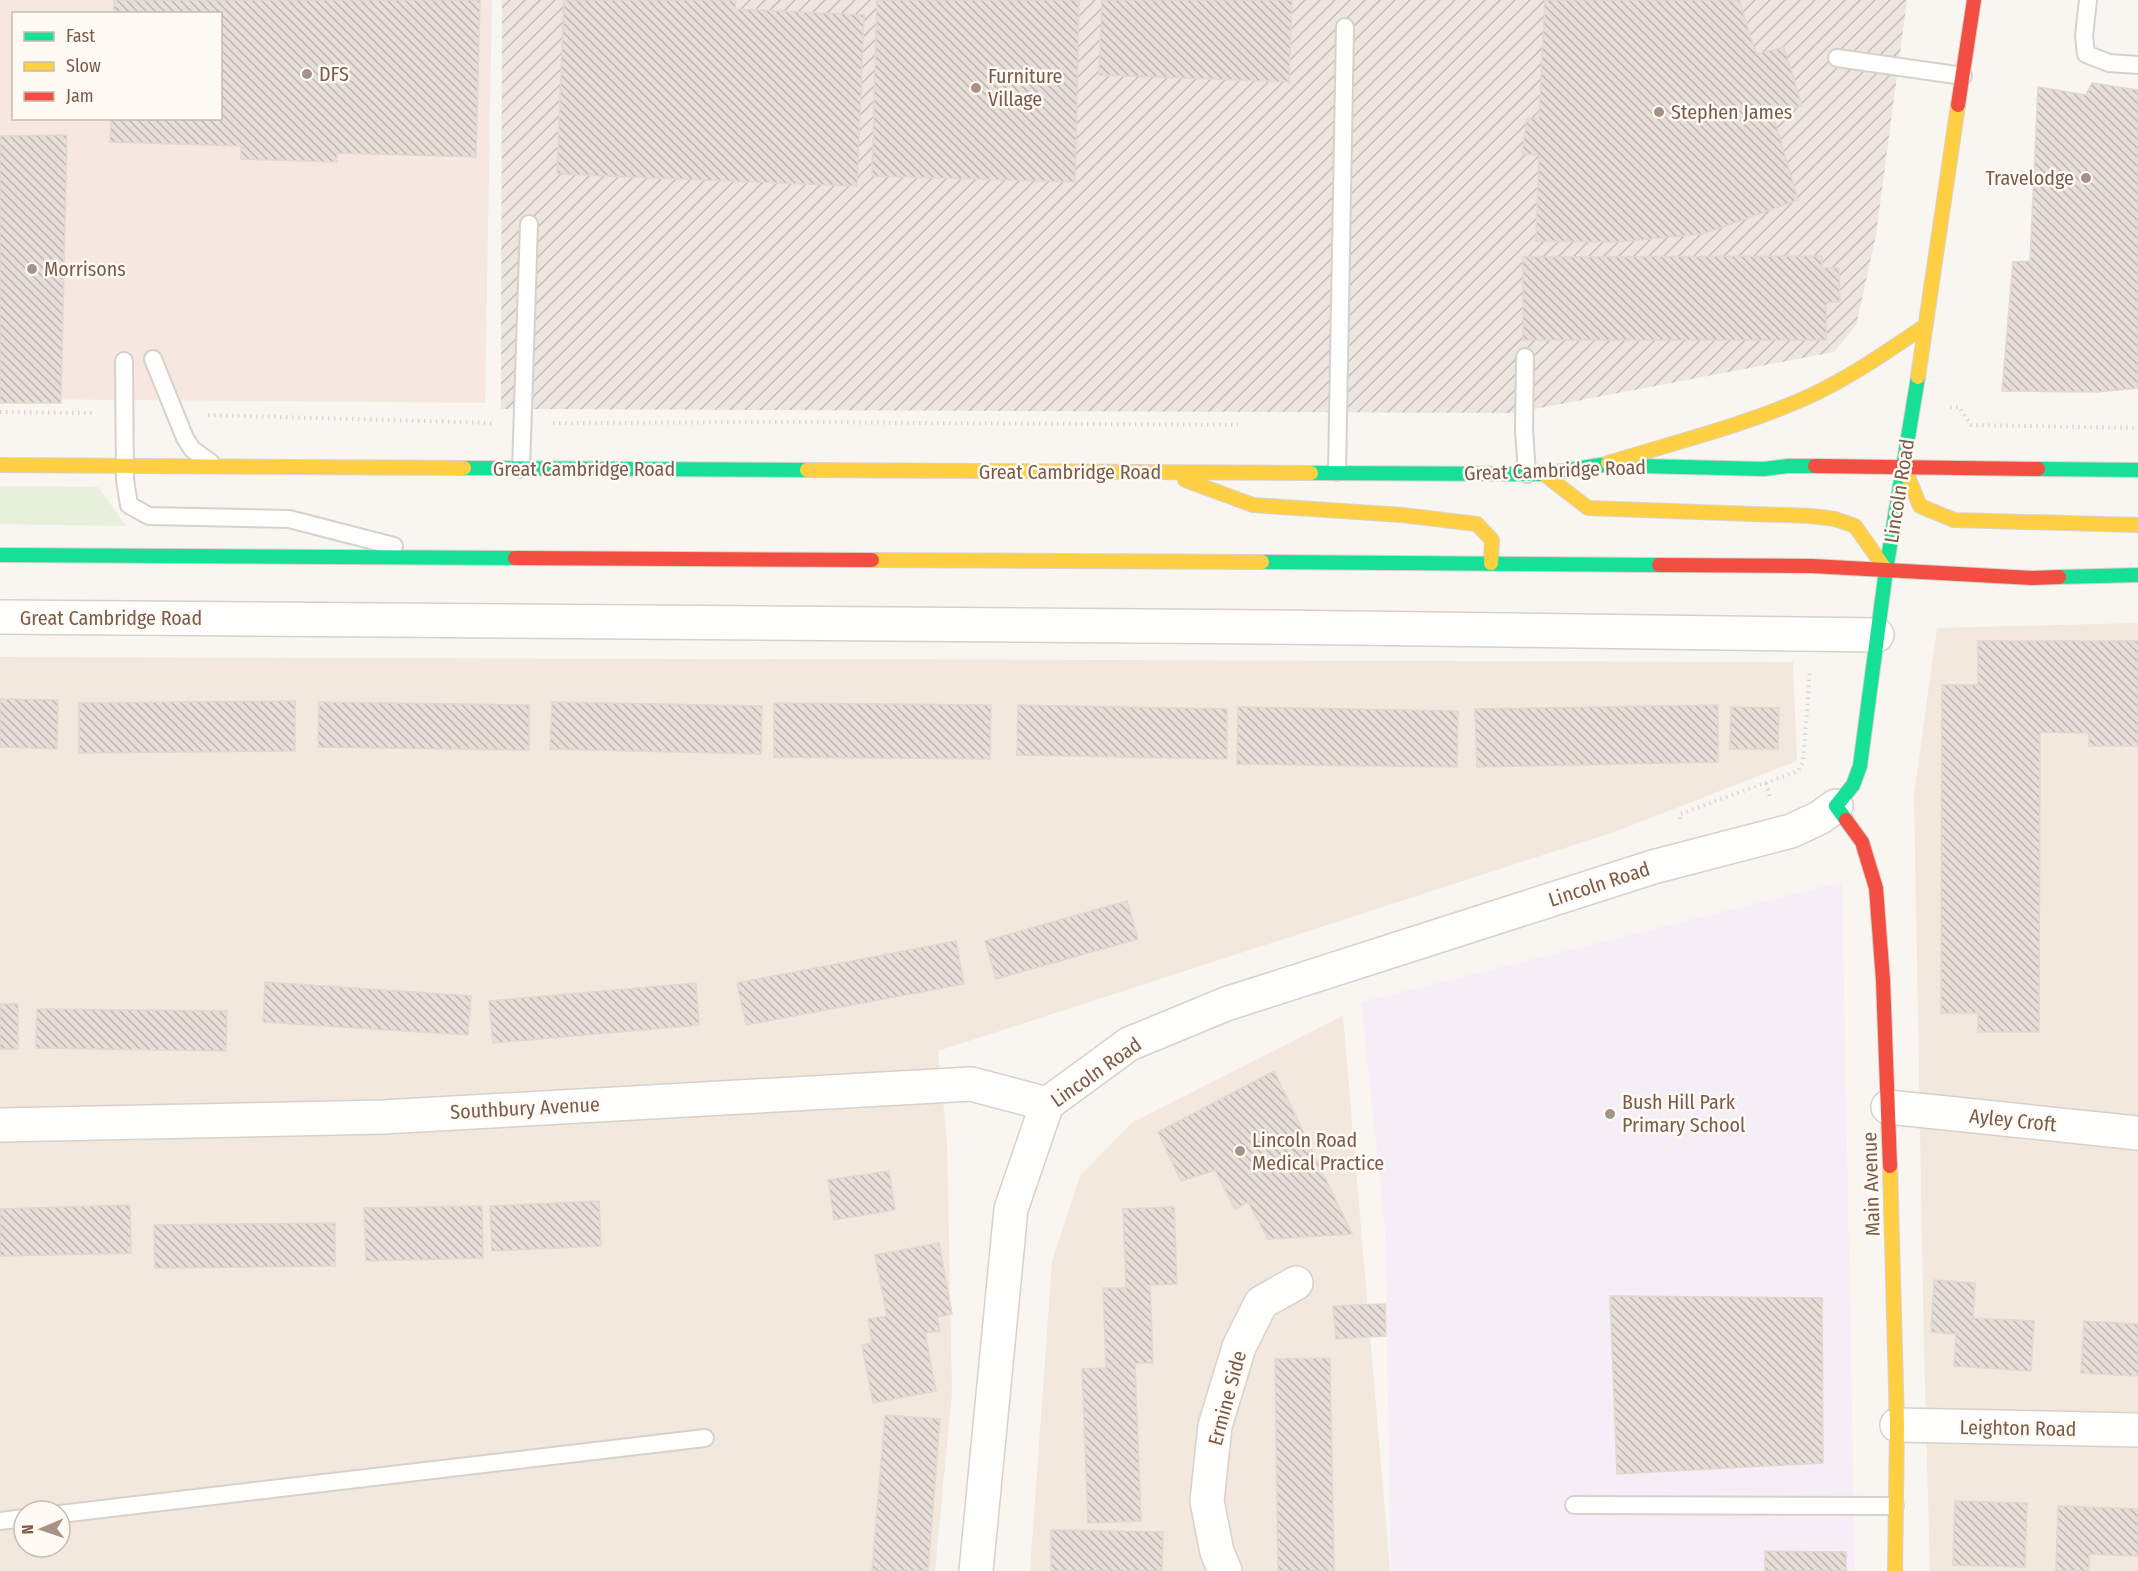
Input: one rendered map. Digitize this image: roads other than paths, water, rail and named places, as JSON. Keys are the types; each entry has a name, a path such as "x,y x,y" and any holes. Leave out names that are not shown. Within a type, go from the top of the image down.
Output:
{"main road":[{"name":"Lincoln Road","path":"1836,806 1852,785 1860,766 1886,570 1904,467 1974,0"},
{"path":"1600,465 1746,420 1795,402 1864,367 1925,326"},
{"name":"Great Cambridge Road","path":"0,465 1536,474 1600,465 1764,469 1788,466 1971,470 2138,470"},
{"path":"1904,467 1920,506 1954,520 2138,525"},
{"path":"1163,472 1253,505 1402,515 1477,524 1492,540 1491,563"},
{"path":"1536,474 1588,508 1811,516 1835,519 1856,526 1886,570"},
{"path":"0,555 1812,566 2021,578 2138,575"},
{"name":"Main Avenue","path":"1836,806 1862,842 1876,888 1883,980 1898,1425 1895,1571"}],"street":[{"name":"Great Cambridge Road","path":"0,617 1877,634"},
{"name":"Lincoln Road","path":"976,1571 1011,1209 1047,1104 1129,1044 1226,1004 1653,867 1791,831 1819,818 1836,806"},
{"name":"Southbury Avenue","path":"0,1125 383,1117 971,1084 1047,1104"},
{"name":"Ayley Croft","path":"1888,1107 2138,1133"},
{"name":"Ermine Side","path":"1225,1571 1216,1552 1207,1501 1215,1426 1239,1347 1261,1303 1296,1283"},
{"name":"Leighton Road","path":"1898,1425 2138,1430"}],"lane":[{"path":"2088,0 2084,36 2086,54 2109,63 2138,65"},
{"path":"1337,472 1345,27"},
{"path":"1837,58 1963,76"},
{"path":"521,469 529,224"},
{"path":"1525,357 1524,429 1536,474"},
{"path":"153,359 185,438 192,449 217,466"},
{"path":"124,361 125,488 129,505 149,516 289,519 438,557"},
{"path":"72,1513 705,1438"},
{"path":"1574,1505 1895,1506"}],"place":[{"name":"DFS","path":"307,74"},
{"name":"Furniture Village","path":"976,88"},
{"name":"Stephen James","path":"1659,112"},
{"name":"Travelodge","path":"2086,178"},
{"name":"Morrisons","path":"32,269"},
{"name":"Bush Hill Park Primary School","path":"1610,1114"},
{"name":"Lincoln Road Medical Practice","path":"1240,1151"}]}
